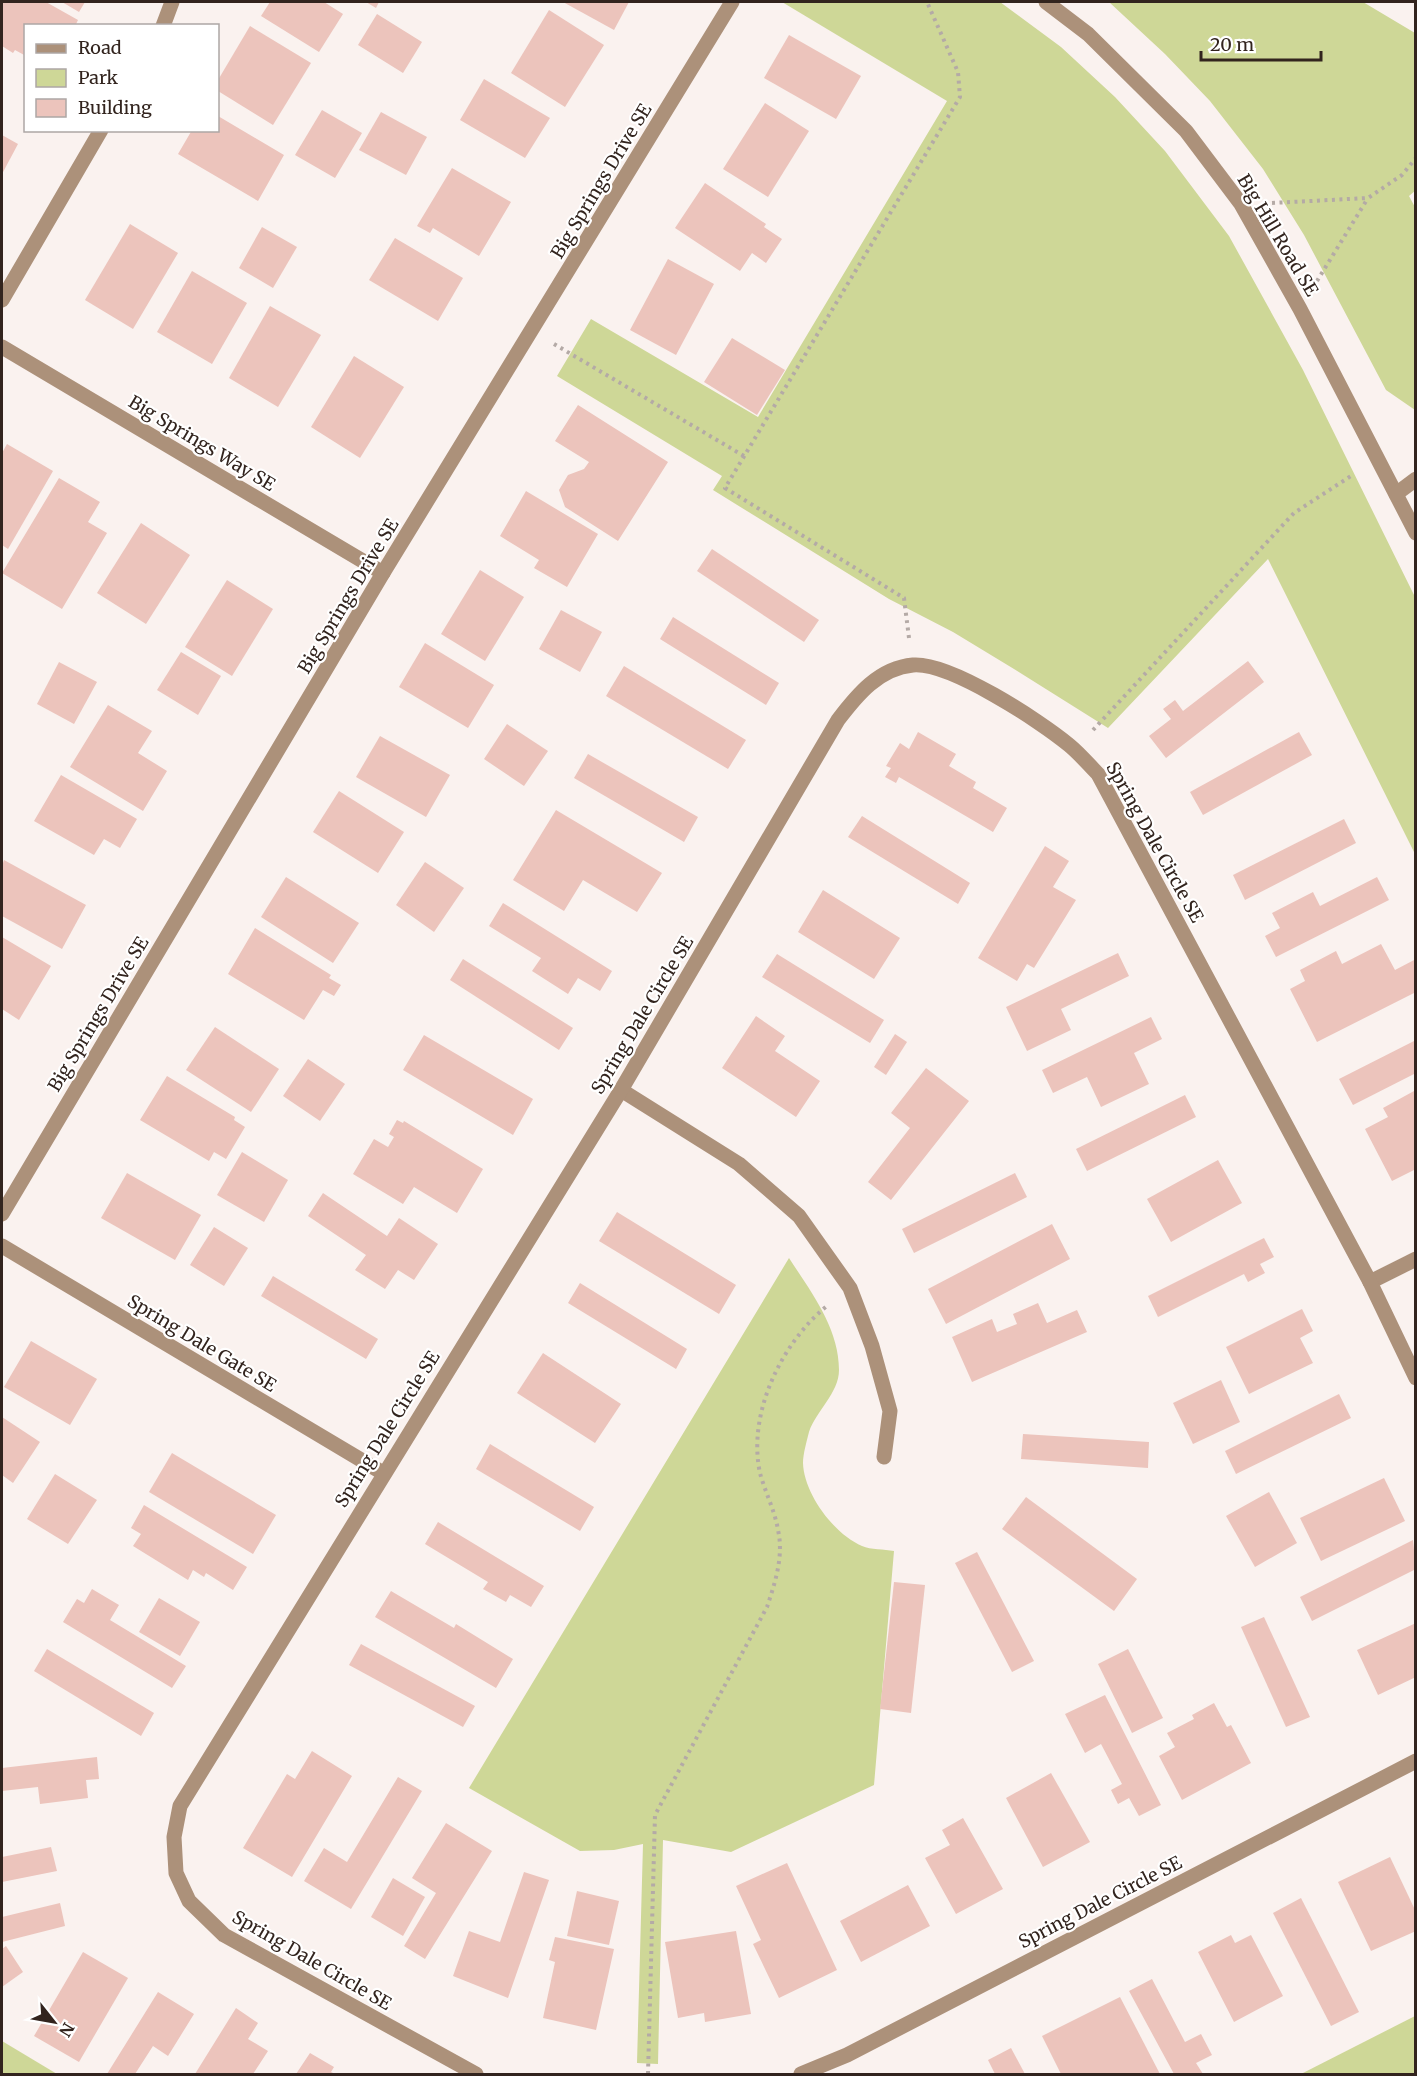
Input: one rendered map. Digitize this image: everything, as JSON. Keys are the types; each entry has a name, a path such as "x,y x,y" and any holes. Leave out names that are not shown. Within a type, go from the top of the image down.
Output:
{"street":[{"path":"164,24 172,2"},
{"name":"Big Springs Drive SE","path":"2,1214 384,573 732,2"},
{"name":"Big Hill Road SE","path":"1046,2 1088,34 1186,131 1241,204 1300,309 1416,533"},
{"path":"2,300 100,132"},
{"name":"Big Springs Way SE","path":"2,347 384,573"},
{"path":"1396,494 1416,479"},
{"name":"Spring Dale Circle SE","path":"476,2074 224,1935 189,1901 176,1873 174,1837 180,1806 621,1090 838,720 861,690 884,674 913,665 944,669 1023,713 1075,752 1098,774 1370,1282 1416,1378"},
{"path":"621,1090 739,1164 799,1216 850,1288 872,1346 890,1411 884,1457"},
{"name":"Spring Dale Gate SE","path":"2,1246 383,1473"},
{"path":"1370,1282 1416,1259"},
{"name":"Spring Dale Circle SE","path":"801,2074 858,2050 1416,1761"}],"path":[{"path":"913,665 904,598 725,488 960,97 958,72 927,2"},
{"path":"1300,309 1368,198 1402,175 1416,158"},
{"path":"1241,204 1368,198"},
{"path":"533,331 744,456"},
{"path":"1075,752 1294,513 1378,459"},
{"path":"648,2074 655,1815 767,1607 778,1571 779,1532 760,1471 758,1429 774,1372 790,1344 819,1312 850,1288"}],"green space":[{"path":"782,2 1000,2 1061,47 1115,97 1165,151 1229,236 1303,370 1415,597 1415,854 1268,559 1108,728 953,632 889,599 713,490 722,476 557,376 591,319 758,417 947,101"},
{"path":"1109,2 1363,2 1415,33 1416,190 1409,196 1416,209 1415,410 1386,390 1304,235 1263,169 1210,101 1165,54"},
{"path":"789,1258 822,1311 838,1355 838,1378 812,1424 805,1447 803,1463 809,1487 822,1512 851,1540 873,1549 894,1551 874,1785 731,1852 663,1840 658,2064 637,2063 643,1844 614,1850 580,1851 469,1788"},
{"path":"1415,2016 1415,2074 1301,2074"},
{"path":"2,2041 57,2074 2,2074"}],"building":[{"path":"2,2 46,2 78,20 76,24 24,24 24,55 15,50 13,53 2,46"},
{"path":"62,2 85,2 79,12"},
{"path":"270,2 324,2 343,14 319,52 261,16"},
{"path":"366,2 379,2 376,8"},
{"path":"563,2 629,2 614,30"},
{"path":"549,10 604,45 565,107 511,73"},
{"path":"377,14 422,42 403,73 358,45"},
{"path":"250,26 311,63 273,125 219,92 219,78"},
{"path":"789,35 861,76 836,119 764,78"},
{"path":"484,79 550,118 525,158 460,120"},
{"path":"765,103 809,131 768,197 723,169"},
{"path":"322,110 362,133 335,178 295,155"},
{"path":"381,112 427,137 406,175 359,150"},
{"path":"219,117 284,155 258,201 178,154 191,132 219,132"},
{"path":"2,135 18,144 2,174"},
{"path":"452,168 511,202 479,256 433,228 430,233 417,226"},
{"path":"705,183 766,224 764,227 782,239 766,263 752,253 740,271 675,228"},
{"path":"130,224 178,253 133,329 85,300"},
{"path":"262,227 297,247 273,288 239,268"},
{"path":"395,238 463,278 438,321 369,280"},
{"path":"668,259 714,284 676,355 630,330"},
{"path":"192,271 247,303 212,364 157,332"},
{"path":"270,306 321,335 278,407 229,378"},
{"path":"732,338 785,370 757,415 704,382"},
{"path":"354,356 404,387 360,458 311,427"},
{"path":"578,405 668,462 618,541 565,507 559,490 568,475 584,469 589,462 555,441"},
{"path":"7,444 53,471 8,549 2,545 2,453"},
{"path":"59,478 100,502 88,522 107,533 62,609 2,573"},
{"path":"526,491 598,534 567,587 534,568 539,560 500,536"},
{"path":"141,523 190,555 146,624 97,593"},
{"path":"712,549 819,620 804,642 697,571"},
{"path":"480,570 524,597 485,661 441,634"},
{"path":"227,580 273,609 232,676 185,647"},
{"path":"561,610 602,632 580,672 539,649"},
{"path":"673,617 779,683 766,705 660,639"},
{"path":"425,643 494,685 468,728 399,687"},
{"path":"181,652 221,676 198,715 157,690"},
{"path":"1248,661 1264,682 1166,758 1149,736 1171,719 1163,709 1175,700 1183,711"},
{"path":"59,662 97,682 74,724 37,704"},
{"path":"624,666 746,740 728,769 606,696"},
{"path":"108,705 152,731 138,753 167,771 143,811 70,767"},
{"path":"507,724 548,751 524,786 484,759"},
{"path":"918,732 956,754 949,766 976,782 973,788 1007,808 993,832 899,777 896,783 885,777 891,768 886,766 900,743 909,749"},
{"path":"1299,732 1312,755 1203,815 1190,792"},
{"path":"380,736 450,775 426,817 356,777"},
{"path":"588,754 698,817 684,842 574,778"},
{"path":"61,775 137,819 120,848 104,839 94,855 34,821"},
{"path":"339,791 404,832 378,873 313,832"},
{"path":"556,810 662,873 637,912 583,880 564,911 513,880"},
{"path":"862,816 970,883 958,904 848,837"},
{"path":"1344,819 1356,843 1245,900 1233,875"},
{"path":"1045,846 1069,861 1053,887 1076,900 1034,968 1027,964 1017,981 978,958"},
{"path":"4,860 86,905 62,949 2,916"},
{"path":"425,862 464,888 434,932 396,905"},
{"path":"286,877 359,923 333,963 261,917"},
{"path":"1377,877 1389,900 1276,957 1265,936 1280,928 1272,913 1313,892 1320,906"},
{"path":"823,890 900,938 874,979 798,932"},
{"path":"503,903 612,971 600,991 578,978 568,994 532,971 541,958 489,926"},
{"path":"255,928 331,975 329,978 341,985 334,996 323,990 304,1020 228,974"},
{"path":"2,937 51,966 19,1020 2,1009"},
{"path":"1381,944 1395,970 1416,959 1416,992 1317,1042 1290,989 1305,981 1300,970 1336,951 1342,964"},
{"path":"1118,953 1129,976 1061,1009 1071,1030 1027,1051 1006,1007"},
{"path":"777,954 884,1020 870,1043 762,977"},
{"path":"463,959 573,1028 559,1050 450,980"},
{"path":"756,1016 785,1036 775,1051 820,1081 796,1117 722,1068"},
{"path":"1151,1017 1162,1039 1134,1053 1149,1084 1101,1107 1087,1077 1053,1093 1042,1070"},
{"path":"215,1027 279,1069 251,1112 186,1070"},
{"path":"895,1034 907,1042 886,1075 874,1067"},
{"path":"424,1035 533,1099 513,1135 403,1070"},
{"path":"1416,1040 1416,1073 1353,1105 1339,1079"},
{"path":"308,1059 345,1084 320,1121 283,1096"},
{"path":"926,1068 969,1101 891,1200 868,1182 910,1128 891,1113"},
{"path":"167,1076 235,1117 234,1120 245,1127 226,1159 214,1152 209,1161 140,1120"},
{"path":"1414,1091 1416,1169 1392,1181 1365,1129 1388,1117 1383,1108"},
{"path":"1185,1095 1196,1117 1087,1171 1076,1149"},
{"path":"397,1120 403,1123 404,1121 483,1169 457,1213 414,1187 403,1204 353,1174 374,1139 388,1147 394,1137 389,1134"},
{"path":"242,1152 288,1180 264,1222 217,1195"},
{"path":"1218,1160 1242,1203 1171,1242 1147,1199"},
{"path":"127,1173 201,1215 175,1260 101,1218"},
{"path":"1015,1173 1027,1197 914,1253 902,1229"},
{"path":"323,1193 387,1236 399,1218 438,1244 414,1280 398,1270 385,1289 355,1270 366,1255 308,1216"},
{"path":"617,1212 736,1285 719,1314 599,1241"},
{"path":"1052,1224 1070,1259 946,1324 928,1289"},
{"path":"214,1227 248,1248 224,1286 190,1265"},
{"path":"1264,1238 1274,1257 1260,1264 1265,1273 1248,1282 1244,1274 1158,1317 1148,1296"},
{"path":"273,1276 378,1339 366,1359 261,1296"},
{"path":"580,1283 687,1349 676,1369 568,1303"},
{"path":"1038,1303 1047,1323 1077,1310 1087,1332 972,1382 952,1337 992,1319 997,1332 1017,1324 1013,1314"},
{"path":"1302,1309 1313,1331 1300,1338 1313,1363 1249,1394 1226,1347"},
{"path":"31,1341 97,1379 70,1425 4,1387"},
{"path":"543,1353 621,1404 595,1443 517,1393"},
{"path":"1221,1380 1240,1422 1193,1444 1173,1403"},
{"path":"1339,1394 1351,1418 1236,1474 1225,1451"},
{"path":"2,1417 40,1442 13,1483 2,1475"},
{"path":"1023,1434 1149,1442 1148,1468 1021,1459"},
{"path":"490,1444 594,1507 580,1531 476,1469"},
{"path":"172,1453 276,1515 253,1554 149,1492"},
{"path":"55,1474 97,1500 68,1544 27,1519"},
{"path":"1384,1478 1405,1521 1321,1561 1300,1518"},
{"path":"1269,1492 1297,1543 1255,1567 1226,1516"},
{"path":"1026,1497 1137,1579 1114,1611 1002,1529"},
{"path":"144,1505 247,1567 233,1590 206,1573 204,1577 193,1570 188,1580 133,1546 141,1534 131,1528"},
{"path":"438,1522 544,1586 531,1607 510,1595 506,1602 483,1589 488,1582 425,1544"},
{"path":"1413,1540 1416,1569 1312,1621 1300,1597"},
{"path":"977,1552 1034,1661 1012,1672 955,1563"},
{"path":"894,1582 925,1585 911,1713 880,1709"},
{"path":"92,1589 119,1605 110,1620 186,1666 172,1688 63,1622 77,1599 84,1603"},
{"path":"391,1591 454,1628 456,1624 513,1659 496,1688 375,1617"},
{"path":"159,1598 200,1622 180,1656 139,1632"},
{"path":"1264,1617 1310,1717 1286,1727 1241,1627"},
{"path":"1416,1623 1416,1677 1378,1695 1357,1650"},
{"path":"361,1644 475,1706 463,1727 349,1665"},
{"path":"47,1649 154,1713 141,1736 34,1671"},
{"path":"1128,1649 1163,1718 1132,1733 1098,1664"},
{"path":"1105,1695 1161,1805 1139,1816 1129,1798 1118,1804 1111,1790 1122,1784 1101,1744 1085,1753 1065,1714"},
{"path":"1214,1703 1227,1727 1231,1725 1251,1763 1182,1800 1159,1756 1175,1747 1167,1733 1194,1719 1192,1715"},
{"path":"312,1751 352,1776 292,1877 243,1848 287,1774 295,1779"},
{"path":"97,1757 99,1779 86,1780 88,1798 40,1804 38,1787 2,1791 2,1768"},
{"path":"1051,1773 1090,1842 1043,1867 1006,1798"},
{"path":"398,1777 422,1791 351,1909 304,1881 324,1848 347,1862"},
{"path":"963,1818 1003,1889 956,1914 925,1858 950,1845 942,1830"},
{"path":"446,1823 492,1851 425,1959 404,1946 436,1893 412,1878"},
{"path":"51,1847 57,1871 2,1882 2,1857"},
{"path":"1390,1857 1416,1912 1416,1931 1371,1951 1338,1882"},
{"path":"787,1863 837,1970 779,1998 753,1944 761,1940 736,1886"},
{"path":"524,1872 549,1880 508,1998 453,1976 469,1931 500,1942"},
{"path":"393,1878 425,1897 403,1936 371,1917"},
{"path":"908,1885 930,1926 861,1962 840,1921"},
{"path":"577,1891 619,1901 609,1945 567,1936"},
{"path":"1301,1898 1359,2012 1331,2026 1273,1913"},
{"path":"60,1903 65,1926 2,1942 2,1917"},
{"path":"736,1931 751,2014 705,2022 704,2013 678,2018 665,1942"},
{"path":"1231,1935 1235,1943 1251,1935 1283,1996 1234,2022 1198,1952"},
{"path":"555,1937 614,1949 596,2030 543,2018 555,1962 549,1960"},
{"path":"6,1946 23,1972 2,1987 2,1949"},
{"path":"83,1952 128,1978 79,2062 34,2036"},
{"path":"1152,1979 1185,2042 1201,2034 1212,2055 1196,2063 1203,2074 1174,2074 1129,1991"},
{"path":"158,1992 194,2014 168,2056 153,2046 135,2074 107,2074"},
{"path":"1120,1997 1160,2074 1061,2074 1042,2036"},
{"path":"236,2008 258,2023 248,2039 268,2051 253,2074 195,2074"},
{"path":"1011,2048 1025,2074 995,2074 988,2060"},
{"path":"310,2053 334,2067 331,2072 335,2074 296,2074"}]}
